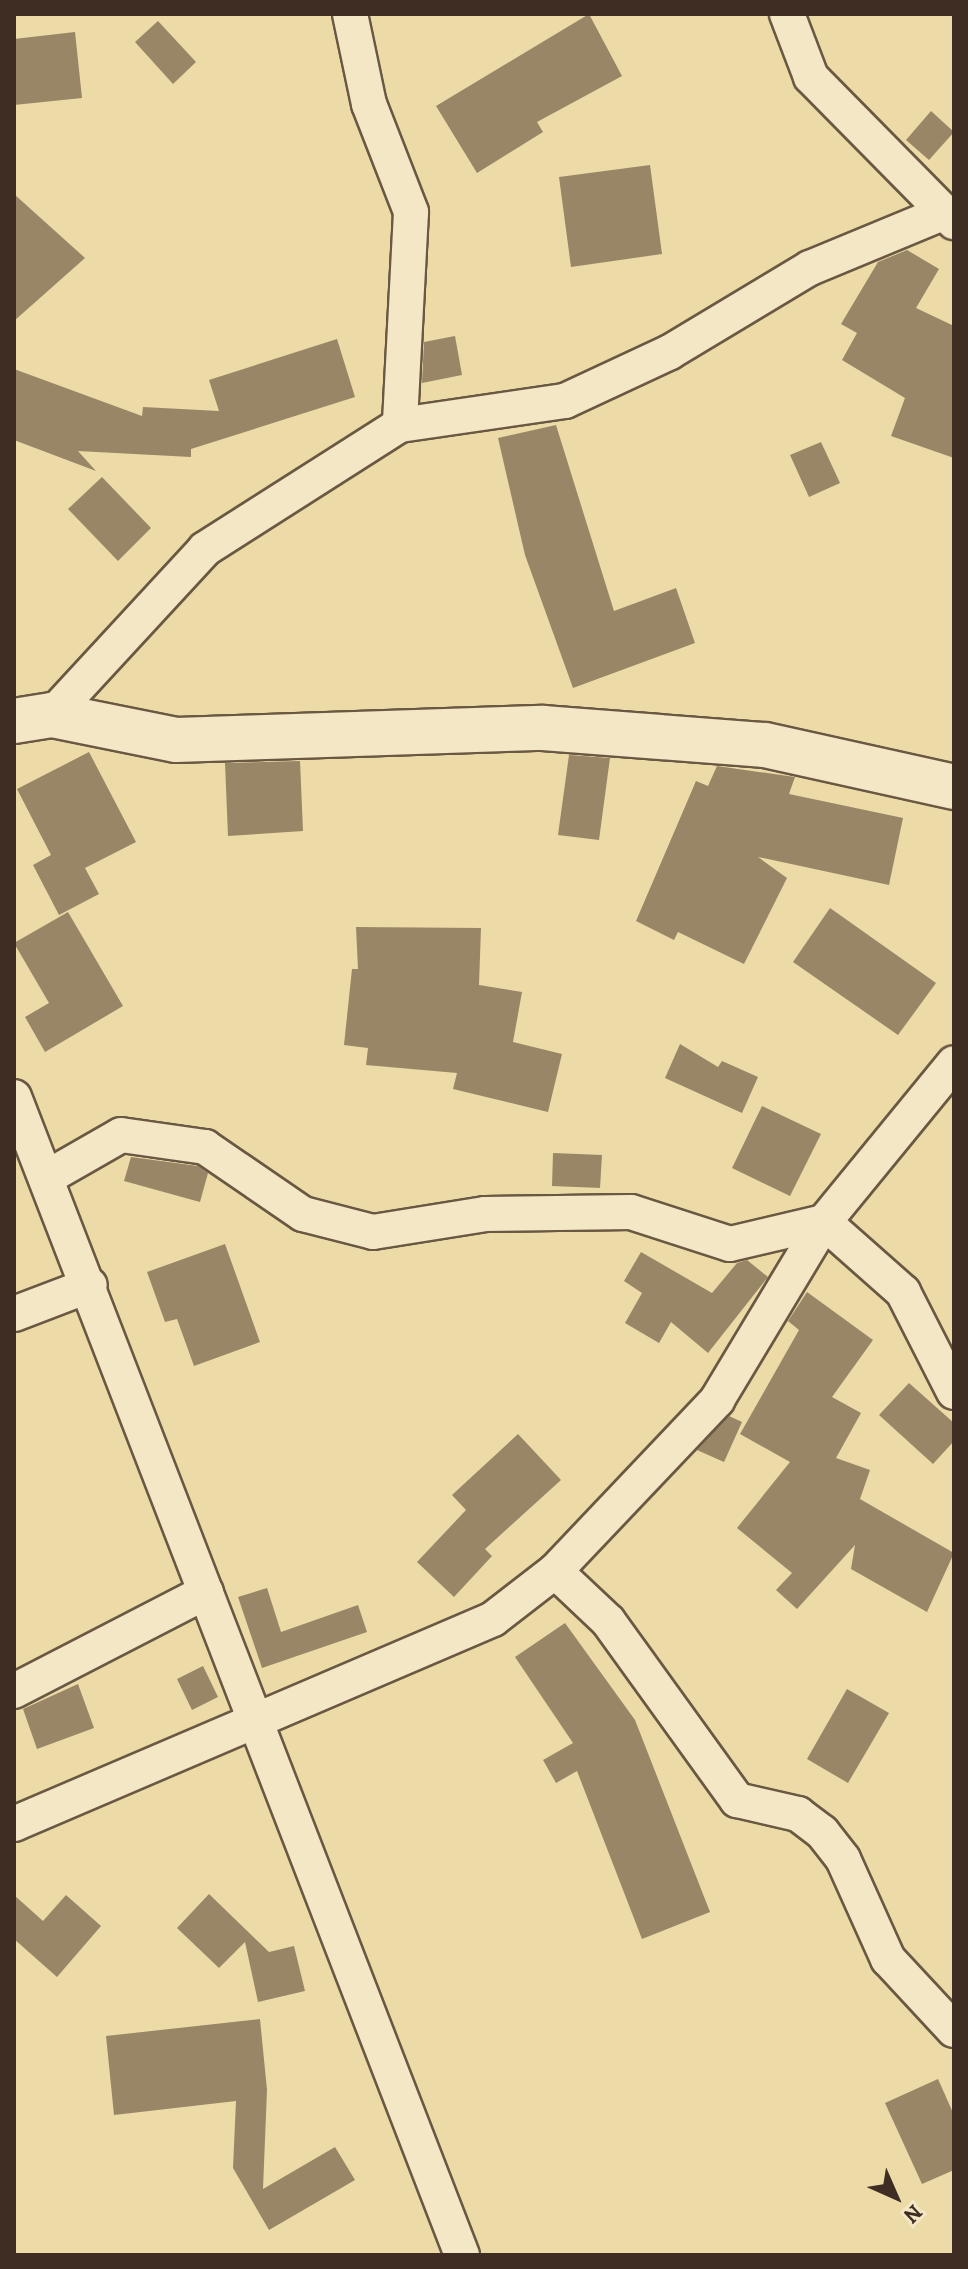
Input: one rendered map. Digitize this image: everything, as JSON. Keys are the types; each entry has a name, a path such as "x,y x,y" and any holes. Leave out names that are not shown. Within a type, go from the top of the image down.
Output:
{"street":[{"path":"350,14 369,104 411,212 400,425"},
{"path":"33,718 205,549 400,425 565,401 670,352 810,268 948,218 811,77 787,14"},
{"path":"33,718 176,740 543,728 765,745 954,787"},
{"path":"14,1824 493,1619 555,1571 717,1400 824,1222 954,1063"},
{"path":"14,1097 90,1285 256,1718 316,1892 462,2255"},
{"path":"46,1178 121,1135 205,1147 303,1214 373,1232 485,1214 631,1212 730,1244 824,1222"},
{"path":"824,1222 903,1292 954,1392"},
{"path":"14,1314 90,1285"},
{"path":"555,1571 608,1621 737,1800 798,1814 822,1832 843,1859 888,1959 954,2030"},
{"path":"14,1691 206,1592"}],"building":[{"path":"589,14 622,76 537,122 543,132 477,173 436,106"},
{"path":"158,21 196,62 173,84 135,42"},
{"path":"75,32 82,98 14,105 14,39"},
{"path":"931,111 954,132 929,160 906,140"},
{"path":"650,165 662,254 571,267 559,177"},
{"path":"14,194 85,258 14,321"},
{"path":"907,250 939,269 916,308 954,326 954,458 891,436 905,398 842,360 857,333 841,324 878,262"},
{"path":"455,336 462,375 422,383 424,342"},
{"path":"337,339 355,397 191,449 191,457 78,451 96,471 14,440 14,369 142,416 143,407 219,411 209,380"},
{"path":"556,425 614,611 676,588 695,643 573,688 525,555 498,438"},
{"path":"821,442 840,483 809,497 790,455"},
{"path":"102,477 151,528 118,561 68,509"},
{"path":"89,752 136,842 85,868 99,894 59,915 33,865 51,855 17,789"},
{"path":"569,755 610,758 599,840 558,835"},
{"path":"300,761 303,831 228,836 225,763"},
{"path":"717,766 795,777 789,794 903,818 889,885 758,857 787,878 744,964 678,932 674,940 636,921 696,781 708,786"},
{"path":"830,908 936,983 898,1035 793,962"},
{"path":"68,912 123,1006 45,1052 25,1017 49,1003 14,943"},
{"path":"356,927 481,928 479,985 522,992 513,1042 562,1054 548,1112 453,1089 457,1073 366,1065 368,1048 344,1045 352,969 358,969"},
{"path":"680,1044 718,1067 722,1061 758,1077 742,1113 665,1078"},
{"path":"762,1106 821,1134 790,1196 732,1168"},
{"path":"553,1153 602,1155 600,1188 552,1186"},
{"path":"131,1157 198,1166 208,1173 200,1202 124,1181"},
{"path":"225,1244 260,1342 194,1366 177,1319 165,1322 147,1272"},
{"path":"641,1252 712,1293 737,1263 747,1260 768,1277 708,1353 671,1322 659,1343 625,1323 642,1293 624,1281"},
{"path":"807,1292 873,1340 832,1397 861,1413 836,1458 870,1470 860,1499 954,1553 927,1612 851,1569 855,1545 797,1609 776,1590 792,1573 737,1528 790,1462 740,1434 799,1330 788,1321"},
{"path":"909,1383 954,1423 954,1441 933,1464 879,1415"},
{"path":"729,1416 742,1422 724,1462 697,1450"},
{"path":"518,1434 561,1480 485,1549 492,1556 454,1597 417,1562 466,1510 452,1495"},
{"path":"267,1588 281,1632 358,1605 367,1632 262,1668 238,1597"},
{"path":"565,1623 635,1720 710,1912 642,1939 577,1771 556,1783 543,1760 573,1743 515,1657"},
{"path":"203,1666 218,1697 192,1710 177,1679"},
{"path":"78,1684 94,1728 37,1749 23,1709"},
{"path":"847,1689 889,1713 848,1783 807,1759"},
{"path":"209,1894 269,1952 294,1946 305,1991 258,2002 245,1942 219,1968 177,1928"},
{"path":"14,1895 43,1921 66,1895 101,1926 57,1977 14,1939"},
{"path":"260,2019 267,2090 263,2189 335,2147 355,2180 269,2230 233,2168 236,2101 114,2115 106,2036"},
{"path":"938,2079 954,2115 954,2170 922,2184 885,2103"}]}
